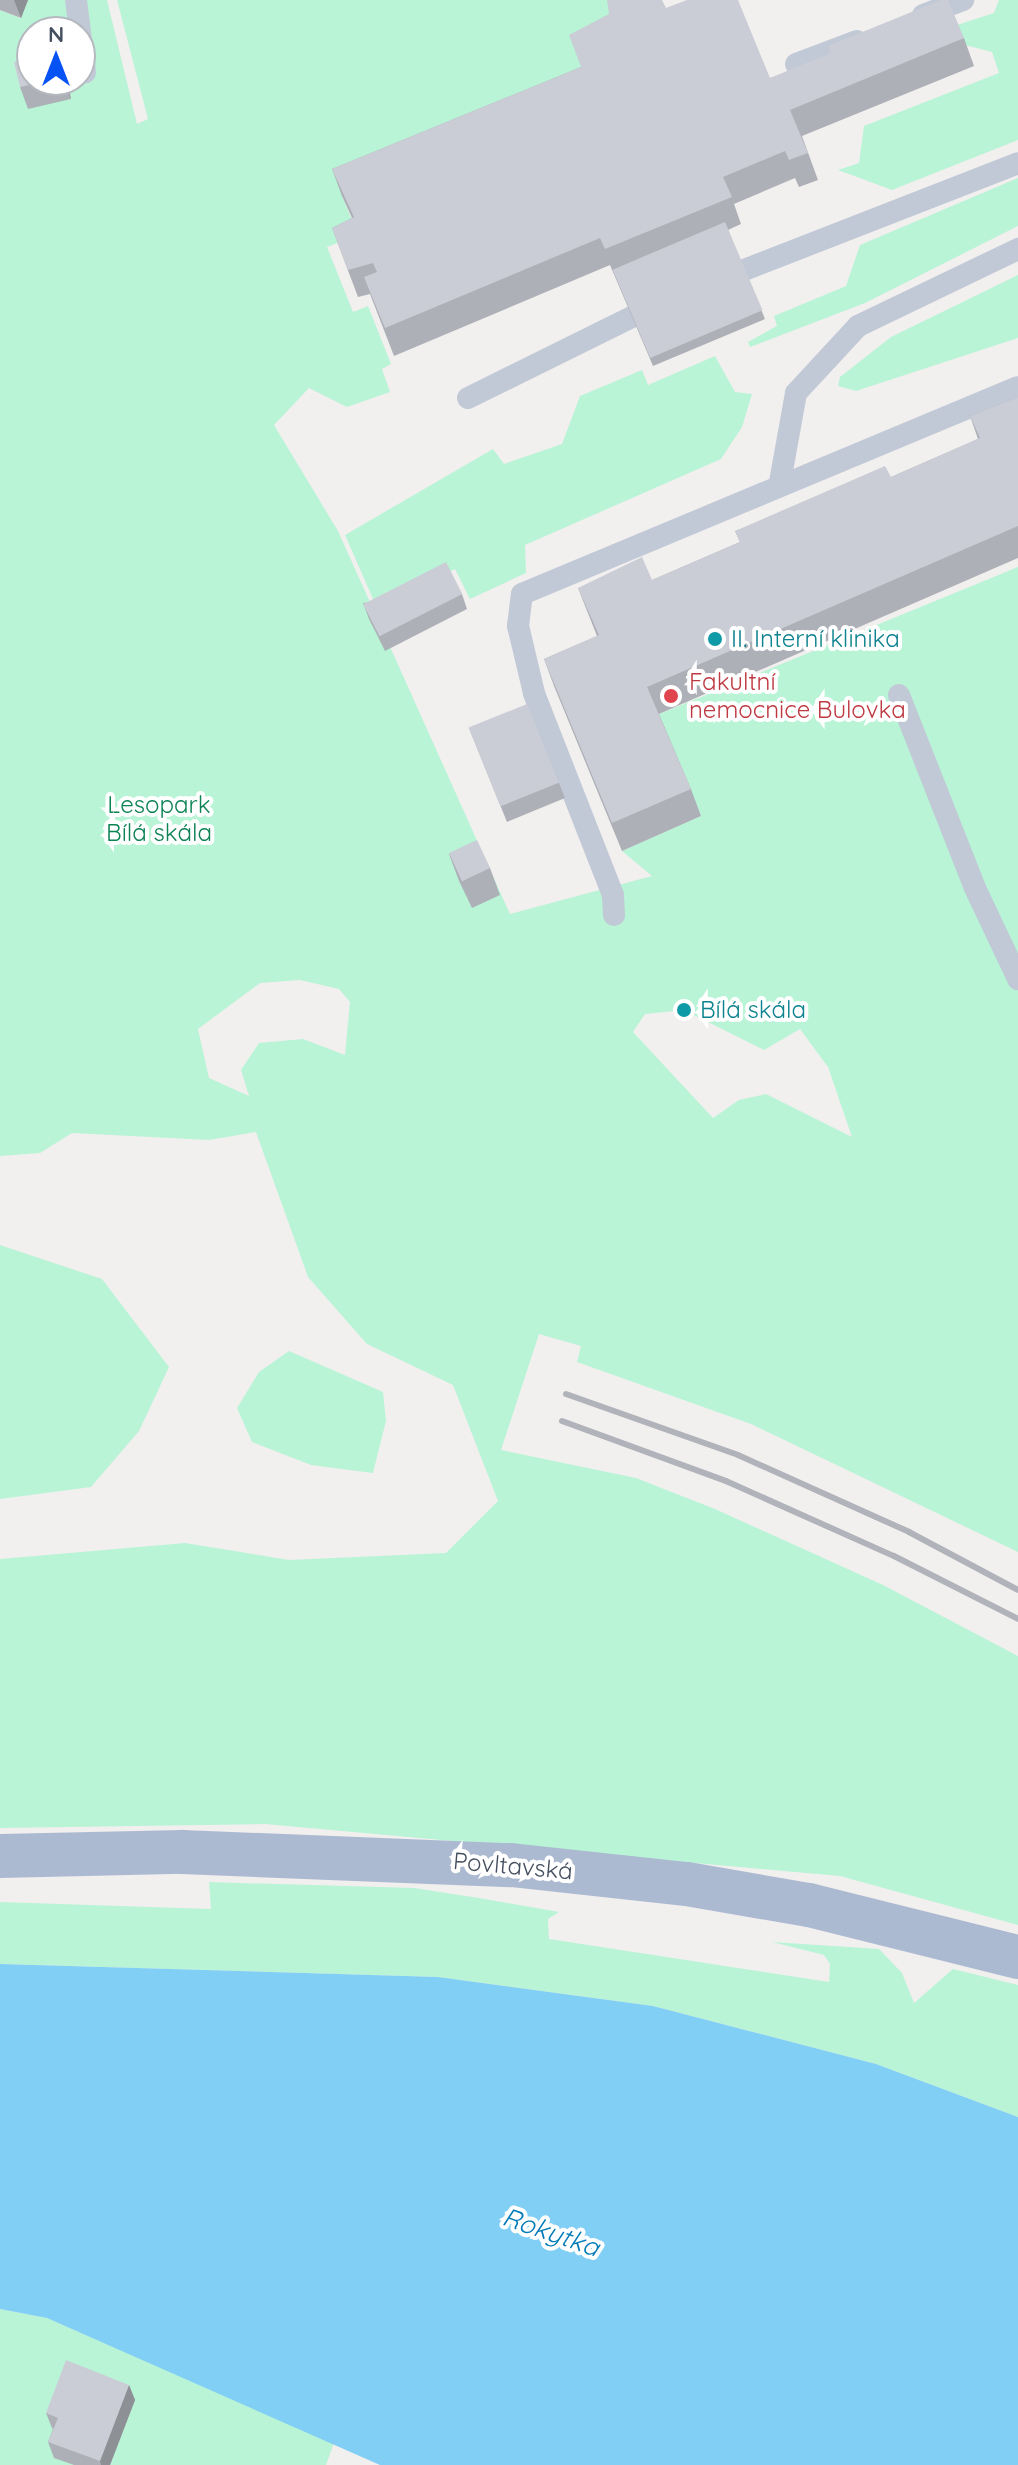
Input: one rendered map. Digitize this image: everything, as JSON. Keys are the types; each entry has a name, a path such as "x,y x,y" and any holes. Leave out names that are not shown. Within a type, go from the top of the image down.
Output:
{"main road":[{"name":"Povltavská","path":"0,1856 197,1852 511,1865 687,1884 809,1905 1018,1957"}],"lane":[{"path":"907,21 963,0"},
{"path":"796,64 879,32"},
{"path":"744,270 1018,163"},
{"path":"780,482 796,393 858,326 1018,249"},
{"path":"468,398 632,317"},
{"path":"614,915 613,895 534,693 518,626 522,594 780,482 1018,387"},
{"path":"899,695 975,888 1018,979"}],"green space":[{"name":"Lesopark Bílá skála","path":"27,0 107,0 137,124 148,119 117,0 629,0 591,94 342,196 358,235 327,247 353,312 368,306 391,364 382,369 390,392 347,407 309,388 274,425 338,531 510,914 652,876 622,851 701,816 657,715 1018,567 1018,1552 751,1424 577,1362 581,1346 539,1334 501,1450 636,1478 715,1509 883,1585 1018,1656 1018,1925 840,1876 265,1824 0,1828 0,1559 185,1543 289,1560 446,1553 498,1501 453,1385 367,1344 308,1277 256,1132 209,1140 72,1133 40,1153 0,1156 0,10 16,16 16,96 65,96 71,99 70,96 96,96 96,16 21,16","holes":["300,980 339,989 350,1002 345,1055 303,1039 259,1043 241,1070 249,1096 209,1078 198,1029 260,983","684,1010 764,1050 800,1029 828,1067 852,1137 766,1094 739,1100 713,1118 633,1032 645,1014"]},
{"path":"999,0 1018,0 1018,140 892,190 838,170 859,163 864,126 999,73 992,52 965,45 957,25 994,13"},
{"path":"1018,178 1018,226 865,303 750,347 748,342 777,326 774,316 846,286 860,245"},
{"path":"1018,275 1018,338 856,391 838,386 840,377 891,337"},
{"path":"715,356 735,392 752,394 742,427 721,459 525,545 526,573 470,599 455,569 377,608 345,535 493,449 504,464 562,444 580,396 642,370 648,385"},
{"path":"0,1245 102,1279 169,1367 139,1431 91,1487 0,1499"},
{"path":"289,1351 383,1392 386,1421 373,1473 311,1465 252,1442 237,1408 259,1372"},
{"path":"209,1882 414,1888 479,1898 559,1912 548,1919 549,1939 829,1982 830,1964 824,1955 772,1942 879,1949 902,1973 914,2003 953,1969 1018,1985 1018,2117 876,2064 653,2006 438,1977 0,1964 0,1902 211,1909"},
{"path":"0,2309 47,2318 334,2443 326,2465 110,2465 63,2433 74,2465 0,2465"}],"water":[{"name":"Rokytka","path":"0,1964 438,1977 653,2006 876,2064 1018,2117 1018,2465 380,2465 47,2318 0,2309"}],"building":[{"path":"607,0 662,0 666,8 687,0 738,0 770,78 831,53 828,46 941,0 948,0 964,38 790,110 808,153 789,160 785,151 723,177 732,197 605,249 600,238 385,328 364,277 377,272 373,263 348,270 332,228 354,217 332,169 581,67 569,35 609,14"},
{"path":"725,222 763,310 650,358 613,270"},
{"name":"II. Interní klinika","path":"1018,397 1018,526 647,687 691,789 612,823 544,659 599,635 578,588 642,557 652,580 740,542 735,531 885,466 891,477 980,438 970,416"},
{"path":"446,562 462,594 379,636 363,604"},
{"path":"527,704 559,783 500,806 469,728"},
{"path":"477,840 490,868 462,881 449,853"},
{"path":"66,2360 129,2385 100,2461 48,2442 58,2418 46,2413"}],"railway":[{"path":"566,1394 738,1455 909,1532 1018,1590"},
{"path":"562,1421 726,1481 894,1556 1018,1619"}],"place":[{"name":"II. Interní klinika","path":"715,639"},
{"name":"Fakultní nemocnice Bulovka","path":"671,696"},
{"name":"Bílá skála","path":"684,1010"}]}
